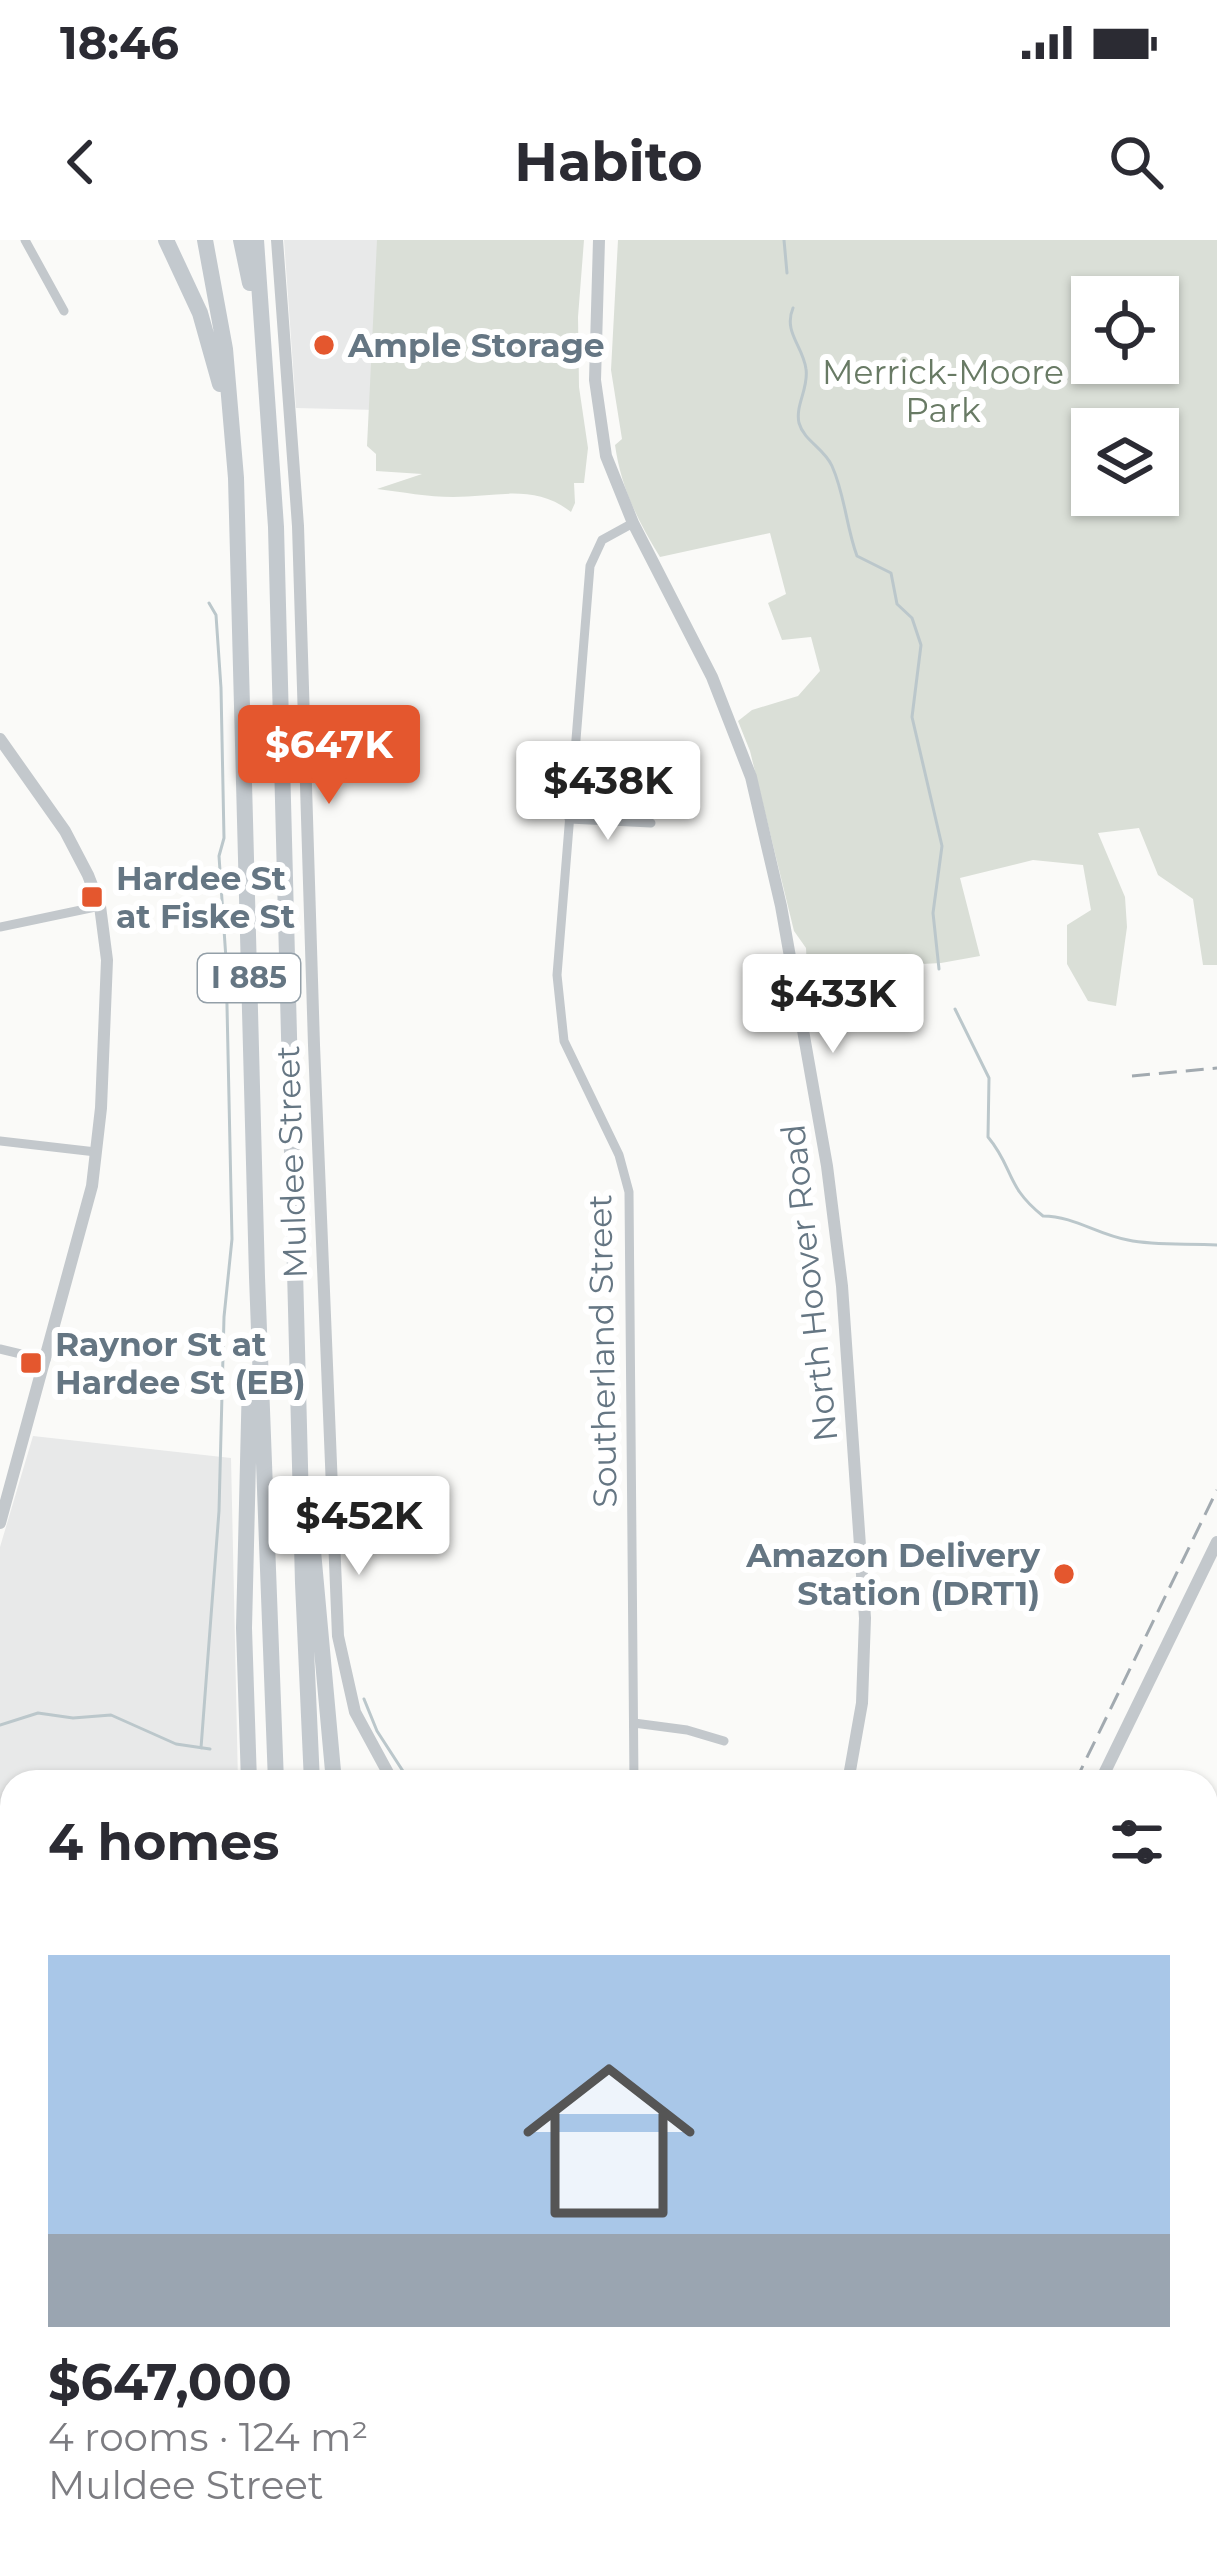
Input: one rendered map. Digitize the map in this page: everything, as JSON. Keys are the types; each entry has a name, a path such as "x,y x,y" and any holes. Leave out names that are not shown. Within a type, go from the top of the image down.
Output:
{"highway":[{"path":"166,240 200,313 232,430"},
{"name":"I 885","path":"205,240 225,349 238,528 257,1277 276,1770"},
{"name":"I 885","path":"241,240 270,426 276,546 312,1770"},
{"path":"256,240 270,426"},
{"path":"249,1770 244,1628 248,1422 257,1277"},
{"path":"300,1468 311,1526 333,1770"}],"street":[{"path":"25,240 64,311"},
{"name":"Muldee Street","path":"277,240 298,509 337,1621 355,1712 386,1770"},
{"name":"North Hoover Road","path":"599,240 597,403 607,456 633,524 712,677 751,776 777,884 821,1130 840,1258 866,1618 862,1703 850,1770"},
{"name":"Southerland Street","path":"633,524 602,540 592,558 557,956 560,1018 576,1071 624,1169 631,1212 634,1770"},
{"path":"0,1523 80,1238 96,1152 107,972 100,907 75,848 1,741"},
{"path":"569,819 651,824"},
{"path":"0,927 100,907"},
{"path":"0,1141 96,1152"},
{"path":"0,1349 46,1360"},
{"path":"1106,1770 1217,1542"},
{"path":"634,1724 687,1730 724,1741"}],"shaded area":[{"name":"Ample Storage","path":"284,240 381,240 377,410 296,408"},
{"path":"33,1436 231,1458 238,1770 0,1770 0,1547"}],"green space":[{"path":"377,240 584,240 579,387 588,448 584,483 574,483 571,512 543,497 528,495 444,497 377,489 422,474 376,471 376,454 367,446"},
{"name":"Merrick-Moore Park","path":"618,240 1217,240 1217,965 1203,965 1193,899 1158,875 1139,828 1098,833 1125,897 1127,927 1116,1006 1088,1001 1067,964 1067,925 1091,910 1083,865 1033,860 960,878 980,956 941,963 807,970 806,948 794,931 750,751 738,721 752,710 798,696 820,671 811,637 782,640 768,603 786,594 770,533 660,557 621,476 615,445 622,439 611,370"}],"waterway":[{"path":"784,240 787,273"},
{"path":"793,308 790,324 806,376 799,423 832,466 857,556 891,573 897,604 912,618 921,645 912,717 942,846 933,913 939,969"},
{"path":"201,1748 232,1239 219,856 224,838 221,688 216,615 209,603"},
{"path":"955,1009 989,1078 988,1137 1016,1186 1043,1216 1128,1240 1217,1245"},
{"path":"364,1699 377,1731 402,1770"},
{"path":"0,1725 38,1713 73,1718 111,1715 176,1744 210,1749"}],"railway":[{"path":"1132,1076 1217,1068"},
{"path":"1081,1770 1217,1490"}],"place":[{"name":"Ample Storage","path":"324,345"},
{"name":"Hardee St at Fiske St","path":"92,897"},
{"name":"Raynor St at Hardee St (EB)","path":"31,1363"},
{"name":"Amazon Delivery Station (DRT1)","path":"1064,1574"}]}
